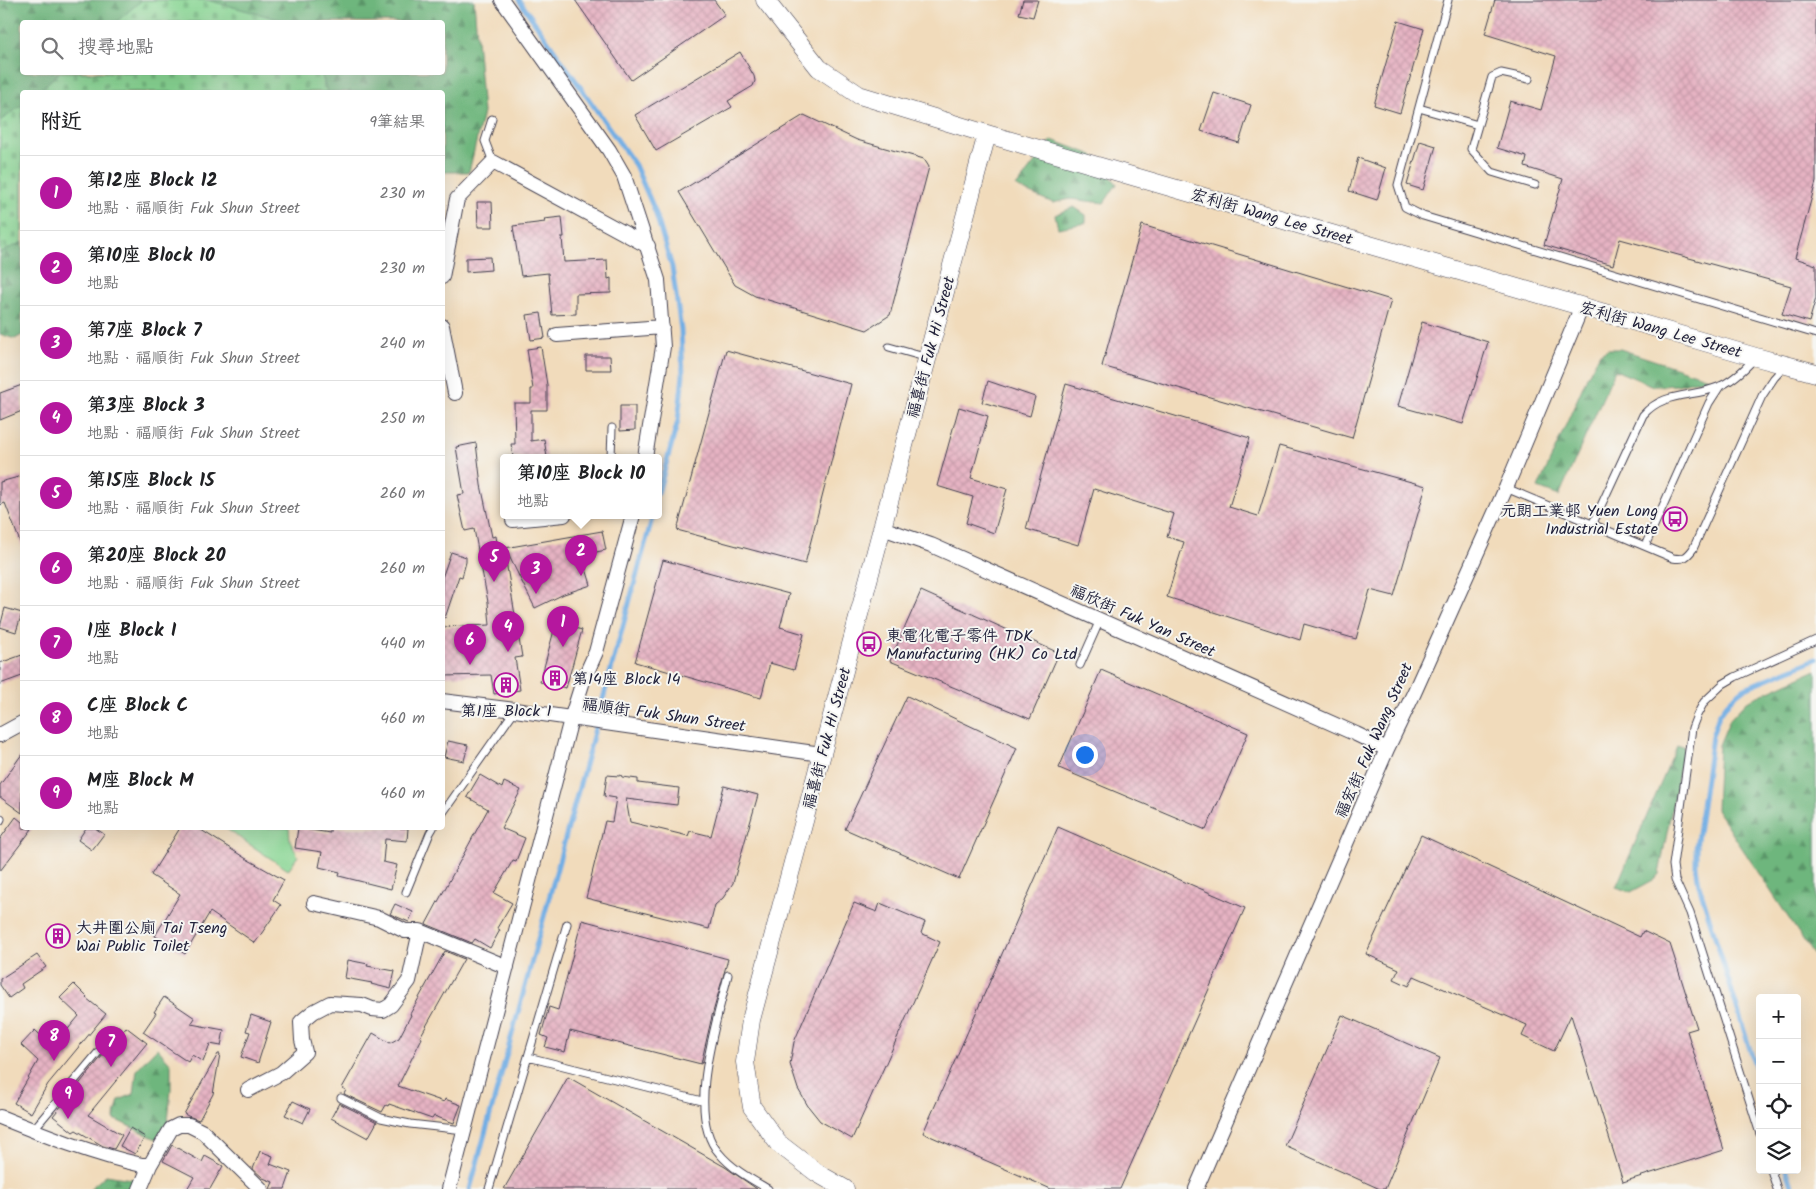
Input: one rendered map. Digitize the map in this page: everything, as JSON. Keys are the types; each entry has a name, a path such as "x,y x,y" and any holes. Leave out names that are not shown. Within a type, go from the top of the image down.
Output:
{"street":[{"path":"502,0 609,150 624,176 648,246 658,280 664,347 646,454"},
{"name":"宏利街 Wang Lee Street","path":"765,0 819,68 859,95 987,134 1816,373"},
{"name":"福喜街 Fuk Hi Street","path":"845,1189 817,1172 778,1143 752,1108 745,1062 751,1020 987,134"},
{"path":"445,261 457,199 493,162 648,246"},
{"name":"福宏街 Fuk Wang Street","path":"1196,1189 1387,749 1506,488 1582,306"},
{"path":"557,335 662,327"},
{"path":"445,342 455,394"},
{"path":"513,520 523,519"},
{"path":"449,1189 507,967 576,719 582,681 596,652 633,519"},
{"name":"福欣街 Fuk Yan Street","path":"882,528 931,545 1387,749"},
{"name":"福順街 Fuk Shun Street","path":"445,701 821,754"},
{"path":"0,735 20,724"},
{"path":"314,903 379,918 405,931 420,931 507,967"},
{"path":"248,1090 281,1073 305,1052 301,1022 313,1012 330,1004 362,1005 372,1009 383,1010 391,1006 409,981 420,931"},
{"path":"0,1116 87,1151 142,1165 150,1165"},
{"path":"140,1189 150,1165 172,1128 179,1125 189,1125 203,1132 261,1189"}],"lane":[{"path":"1448,0 1398,185 1405,207 1423,216 1816,334"},
{"path":"1529,79 1500,73 1492,77 1471,149 1492,172 1535,185"},
{"path":"1419,108 1478,125"},
{"path":"492,119 485,141 493,162"},
{"path":"889,347 928,358"},
{"path":"1593,523 1643,414 1652,405 1663,399 1698,393 1720,386 1743,371 1756,357"},
{"path":"1506,488 1681,560 1693,550 1762,396 1774,378 1786,365"},
{"path":"1645,546 1709,402 1720,386"},
{"path":"611,454 612,428"},
{"path":"1080,665 1100,620"},
{"path":"1758,1129 1690,913 1674,880 1673,865 1692,728 1704,702 1714,692 1735,677 1816,640"},
{"path":"445,810 515,710"},
{"path":"406,892 432,830"},
{"path":"489,1189 567,924"},
{"path":"728,975 706,1069 702,1101 704,1124 710,1141 718,1153 734,1168 768,1189"},
{"path":"33,1130 117,1030"},
{"path":"528,1057 702,1101"},
{"path":"342,1098 381,1118 410,1124 464,1130"},
{"path":"1772,1174 1777,1189"}],"green space":[{"path":"0,0 474,0 483,113 469,172 445,172 445,90 20,90 20,336 15,339 0,334"},
{"path":"142,0 207,0 282,20 118,20"},
{"path":"57,75 322,75 326,90 39,90"},
{"path":"20,106 20,243 0,253 0,121"},
{"path":"1052,140 1093,155 1117,184 1104,203 1070,199 1053,203 1016,187"},
{"path":"1074,207 1086,215 1086,223 1058,228 1055,215"},
{"path":"1608,349 1620,349 1708,378 1677,385 1653,386 1615,370 1559,496 1538,488 1587,377 1600,353"},
{"path":"1816,670 1816,959 1716,809 1719,745 1730,719 1747,701"},
{"path":"1677,746 1684,746 1659,874 1655,879 1631,892 1616,887"},
{"path":"228,830 289,830 290,840 298,856 288,870"},
{"path":"157,1048 171,1064 171,1089 168,1121 156,1139 114,1119 119,1100 134,1094 137,1069"},
{"path":"106,1175 137,1180 132,1189 90,1189"}],"building":[{"path":"575,0 714,0 725,15 631,80"},
{"path":"1023,0 1038,0 1033,17 1019,14"},
{"path":"1495,0 1816,0 1816,182 1795,258 1816,265 1816,298 1809,322 1782,314 1791,286 1620,239 1613,265 1544,245 1563,179 1525,167 1527,157 1497,148 1510,101 1541,110 1556,56 1485,34"},
{"path":"1398,21 1424,29 1400,113 1374,105"},
{"path":"740,52 754,76 753,86 728,101 732,107 656,151 635,115"},
{"path":"1214,93 1251,105 1239,143 1201,131"},
{"path":"804,115 857,140 924,159 929,167 890,315 867,330 755,296 735,285 679,192"},
{"path":"1420,141 1436,146 1423,190 1407,185"},
{"path":"1358,158 1386,168 1377,200 1349,191"},
{"path":"477,202 492,202 493,227 478,227"},
{"path":"562,217 564,262 607,260 608,279 611,278 611,293 576,294 576,314 552,315 548,273 521,276 513,226 545,222 544,219"},
{"path":"1142,225 1391,300 1352,438 1102,366"},
{"path":"490,257 491,270 466,272 466,258"},
{"path":"541,313 545,338 531,340 527,315"},
{"path":"1422,322 1488,342 1463,424 1398,406"},
{"path":"541,347 547,385 547,410 531,410 531,441 544,439 546,454 513,454 511,444 515,444 514,403 531,403 531,389 533,389 527,349"},
{"path":"726,350 851,384 805,564 677,530"},
{"path":"586,356 610,356 611,370 586,370"},
{"path":"988,381 1035,397 1030,416 982,402"},
{"path":"1066,384 1250,438 1229,507 1258,516 1279,446 1426,486 1394,596 1370,590 1356,639 1304,624 1300,640 1167,597 1184,542 1167,537 1174,514 1094,489 1078,545 1026,529"},
{"path":"20,386 20,412 0,420 0,393"},
{"path":"620,406 635,406 635,430 620,431"},
{"path":"959,407 988,416 971,478 1007,489 994,533 966,523 973,497 937,486"},
{"path":"476,443 481,485 492,537 496,536 498,550 504,549 522,657 515,658 520,690 494,694 491,675 445,676 445,627 490,625 488,602 474,529 465,531 457,495 464,494 456,447"},
{"path":"20,477 20,542 5,503 0,505 0,482"},
{"path":"602,531 606,550 582,555 591,585 564,594 535,608 505,548"},
{"path":"451,552 466,557 462,577 459,576 445,618 445,569"},
{"path":"663,560 789,594 780,627 804,634 794,670 770,663 761,698 635,662"},
{"path":"921,591 1059,653 1030,719 890,661"},
{"path":"5,608 20,612 16,632 0,627"},
{"path":"556,623 582,630 566,688 540,682"},
{"path":"20,656 20,677 0,684 0,663"},
{"path":"1101,670 1248,733 1206,830 1059,768"},
{"path":"907,696 1017,748 959,879 845,829"},
{"path":"448,741 468,745 464,761 445,757"},
{"path":"20,757 20,812 0,797 0,785"},
{"path":"480,775 502,788 504,782 521,790 501,828 525,838 516,861 513,860 494,893 512,903 497,928 500,930 490,948 475,939 472,943 426,924 488,809 467,797"},
{"path":"607,775 621,775 622,777 638,779 638,783 679,788 677,805 626,799 630,822 688,836 690,831 711,836 724,786 758,795 733,883 723,898 715,905 709,929 586,898 605,821 612,822 616,798 604,796"},
{"path":"16,817 20,820 20,830 31,830 0,871 0,839"},
{"path":"1058,827 1245,908 1120,1189 1051,1189 923,1133"},
{"path":"85,830 98,830 104,834 92,850 78,840"},
{"path":"179,830 201,830 284,880 273,900 281,905 255,943 210,912 185,954 155,936 180,894 151,875"},
{"path":"298,830 330,833 330,830 408,830 407,841 385,839 383,862 397,865 391,889 339,876 340,872 319,867 322,852 295,848"},
{"path":"1421,835 1640,937 1643,931 1670,944 1697,1028 1687,1031 1724,1150 1623,1182 1571,1015 1554,1051 1522,1036 1527,1025 1414,976 1409,986 1394,979 1399,969 1366,954"},
{"path":"854,903 877,912 880,903 925,922 921,933 940,942 852,1139 820,1121 798,1089 790,1064 794,1042"},
{"path":"395,904 413,912 409,922 390,914"},
{"path":"582,920 728,959 701,1064 570,1031 565,1052 545,1047 548,1038 541,1035 549,1007 558,1010"},
{"path":"445,951 464,959 420,1037 422,1038 398,1086 444,1102 445,1099 461,1105 454,1123 434,1116 432,1119 389,1104 388,1106 386,1105 382,1112 344,1094 346,1090 342,1088 373,1033 390,1043 399,1038"},
{"path":"37,955 46,967 21,984 23,988 9,998 0,985 0,979"},
{"path":"348,960 368,964 367,966 395,971 391,989 345,978"},
{"path":"74,984 86,998 106,1014 48,1084 31,1113 14,1103 38,1061 21,1045 35,1030 53,1047 79,1016 60,998"},
{"path":"164,997 195,1018 191,1024 224,1030 221,1046 210,1044 203,1062 192,1055 188,1062 143,1032"},
{"path":"251,1015 271,1022 258,1063 241,1057 250,1032 246,1031"},
{"path":"1342,1015 1440,1058 1385,1189 1380,1189 1285,1146"},
{"path":"126,1027 147,1043 88,1115 122,1135 114,1149 103,1146 76,1130 73,1132 53,1116"},
{"path":"218,1054 220,1054 213,1094 199,1120 184,1114"},
{"path":"568,1077 725,1167 757,1189 504,1189"},
{"path":"293,1101 310,1109 303,1123 285,1115"},
{"path":"339,1103 377,1122 368,1138 331,1118"},
{"path":"130,1128 145,1137 135,1154 120,1146"},
{"path":"172,1145 202,1162 205,1156 223,1166 210,1189 187,1189 194,1177 163,1161"},
{"path":"260,1151 273,1156 270,1164 291,1172 285,1189 270,1189 273,1182 263,1178 253,1169"}],"waterway":[{"path":"519,0 635,165 655,211 672,267 681,330 683,375 678,421 662,479"},
{"path":"470,1189 652,519"},
{"path":"1756,1069 1699,885 1696,866 1696,848 1712,736 1719,715 1730,700 1745,688 1816,659"},
{"path":"1788,1174 1793,1189"}],"place":[{"name":"元朗工業邨 Yuen Long Industrial Estate","path":"1675,519"},
{"name":"第10座 Block 10","path":"581,576"},
{"name":"第15座 Block 15","path":"494,582"},
{"name":"第7座 Block 7","path":"536,594"},
{"name":"東電化電子零件 TDK Manufacturing (HK) Co Ltd","path":"869,644"},
{"name":"第12座 Block 12","path":"563,647"},
{"name":"第3座 Block 3","path":"508,652"},
{"name":"第20座 Block 20","path":"470,665"},
{"name":"第14座 Block 14","path":"555,678"},
{"name":"第1座 Block 1","path":"506,685"},
{"name":"大井圍公廁 Tai Tseng Wai Public Toilet","path":"58,936"},
{"name":"C座 Block C","path":"54,1061"},
{"name":"I座 Block I","path":"111,1067"},
{"name":"M座 Block M","path":"68,1119"}]}
